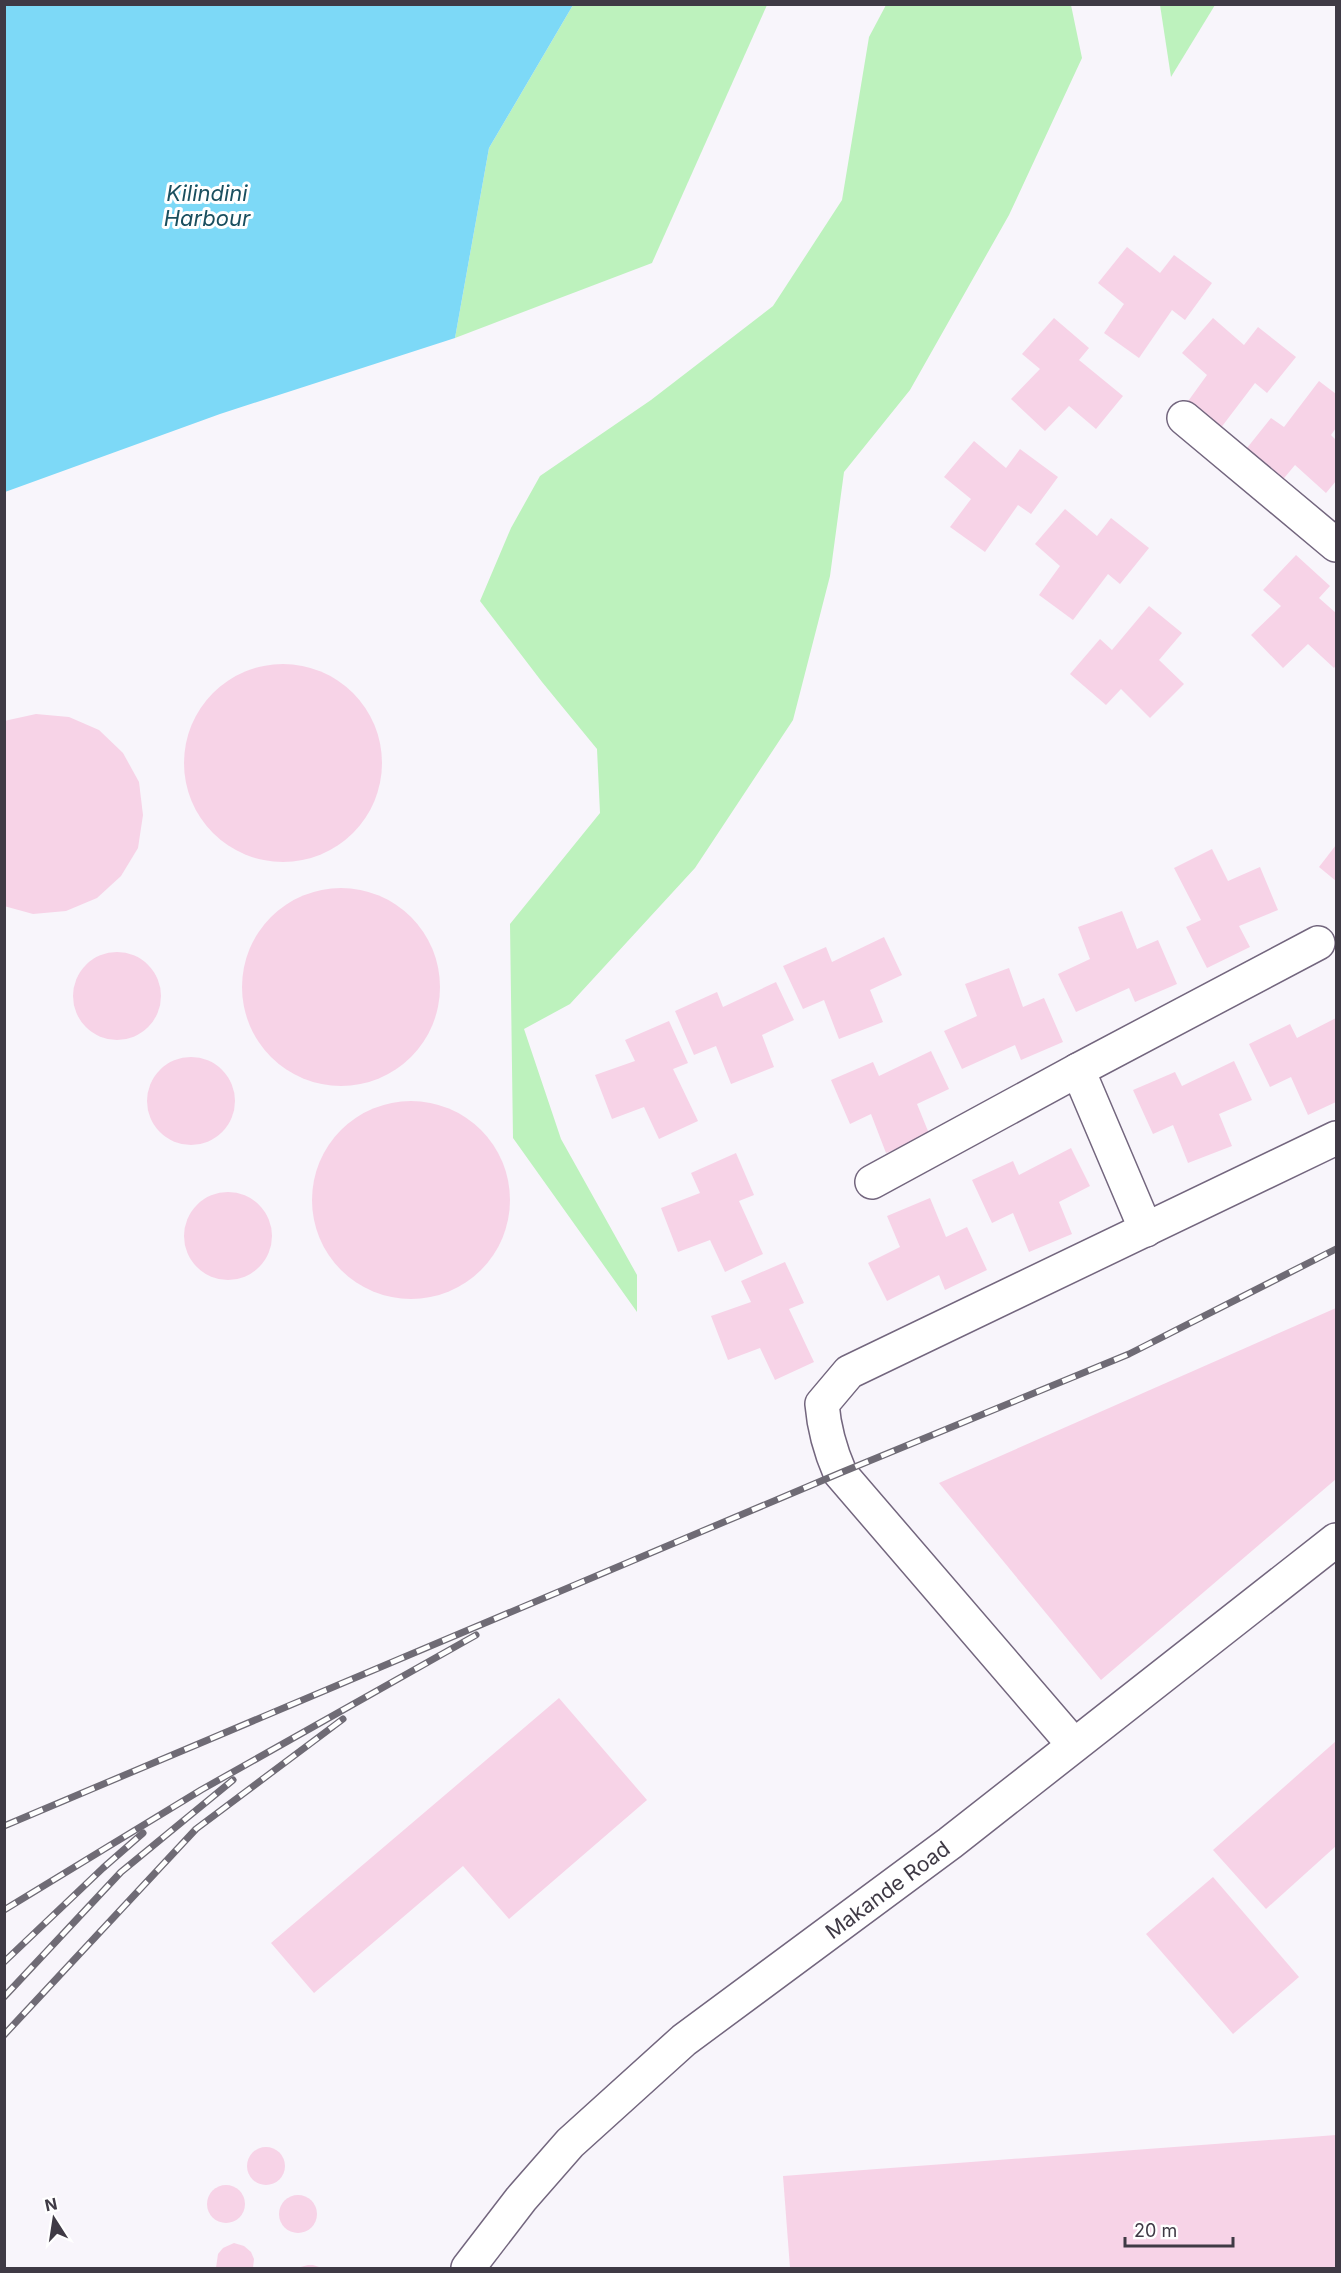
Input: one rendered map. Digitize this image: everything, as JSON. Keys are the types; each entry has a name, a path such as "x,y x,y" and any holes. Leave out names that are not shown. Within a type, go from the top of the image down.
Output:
{"street":[{"path":"1184,418 1336,545"},
{"path":"872,1182 1318,943"},
{"path":"1078,1070 1146,1230"},
{"path":"1074,1745 840,1473 831,1453 824,1426 822,1404 849,1372 1336,1138"},
{"name":"Makande Road","path":"479,2264 521,2199 570,2143 684,2040 950,1843 1336,1540"}],"green space":[{"path":"573,5 767,5 652,263 455,338 489,148"},
{"path":"886,5 1071,5 1082,58 1009,215 910,390 844,472 830,576 793,720 695,868 570,1004 524,1029 561,1139 637,1275 637,1312 513,1138 510,924 600,813 597,749 480,601 511,528 540,476 651,400 773,306 842,200 869,37"},
{"path":"1160,5 1215,5 1171,77"}],"water":[{"name":"Kilindini Harbour","path":"5,4 573,5 489,148 455,338 220,414 5,492"}],"building":[{"path":"1127,247 1160,273 1174,255 1212,283 1185,320 1172,310 1139,358 1104,333 1124,304 1098,283"},
{"path":"1054,318 1089,348 1079,360 1123,396 1096,429 1069,406 1045,431 1011,399 1040,369 1022,354"},
{"path":"1213,318 1244,345 1258,327 1296,357 1267,393 1255,383 1220,429 1186,404 1207,375 1182,353"},
{"path":"1319,381 1336,394 1336,428 1331,435 1336,440 1336,481 1326,493 1295,465 1280,483 1243,453 1271,418 1284,427"},
{"path":"974,441 1006,468 1020,449 1058,477 1031,514 1018,505 985,552 950,527 971,499 944,477"},
{"path":"1065,509 1097,536 1111,518 1149,548 1120,584 1108,574 1073,620 1039,595 1060,566 1035,544"},
{"path":"1296,555 1330,586 1319,598 1336,613 1336,665 1334,668 1308,644 1283,668 1251,635 1281,606 1263,590"},
{"path":"1149,606 1182,633 1159,660 1184,684 1150,718 1121,689 1106,705 1070,674 1100,639 1112,650"},
{"path":"273,664 293,664 330,675 360,700 375,725 381,744 381,782 371,810 346,840 330,851 312,858 293,862 273,862 236,851 206,826 195,810 188,792 184,773 184,753 195,716 220,686 236,675 254,668"},
{"path":"36,714 69,717 99,730 123,753 139,782 143,815 138,848 121,876 97,898 66,911 33,914 4,906 4,721"},
{"path":"1336,845 1336,881 1319,867"},
{"path":"1212,849 1228,881 1260,867 1278,910 1239,926 1250,947 1207,968 1186,927 1201,920 1174,868"},
{"path":"331,888 351,888 388,899 418,924 433,949 439,968 439,1006 429,1034 404,1064 388,1075 370,1082 351,1086 331,1086 294,1075 264,1050 253,1034 246,1016 242,997 242,977 253,940 278,910 294,899 312,892"},
{"path":"1122,911 1137,949 1158,940 1177,984 1135,1002 1129,988 1076,1012 1058,974 1090,959 1078,927"},
{"path":"884,937 902,975 870,990 883,1022 839,1039 824,1000 803,1009 783,966 826,947 832,962"},
{"path":"117,952 134,956 148,965 157,979 161,996 157,1013 148,1027 134,1036 117,1040 100,1036 86,1027 77,1013 73,996 77,979 86,965 100,956"},
{"path":"1009,968 1023,1007 1044,998 1063,1042 1021,1060 1015,1045 962,1069 944,1031 977,1016 965,984"},
{"path":"776,982 794,1020 762,1035 774,1067 731,1084 716,1046 694,1055 675,1011 717,992 723,1007"},
{"path":"1336,1018 1336,1102 1308,1115 1291,1077 1270,1087 1249,1044 1290,1024 1297,1038"},
{"path":"669,1021 688,1063 673,1069 698,1121 659,1139 644,1107 612,1119 595,1075 635,1061 625,1040"},
{"path":"931,1051 949,1089 917,1104 930,1136 886,1153 871,1114 850,1124 831,1080 873,1062 879,1076"},
{"path":"191,1057 208,1061 222,1070 231,1084 235,1101 231,1118 222,1132 208,1141 191,1145 174,1141 160,1132 151,1118 147,1101 151,1084 160,1070 174,1061"},
{"path":"1234,1061 1252,1100 1219,1114 1232,1146 1188,1163 1173,1125 1153,1134 1133,1090 1175,1072 1182,1086"},
{"path":"401,1101 421,1101 458,1112 488,1137 503,1162 510,1190 506,1229 499,1247 474,1277 458,1288 440,1295 421,1299 401,1299 364,1288 334,1263 323,1247 316,1229 312,1210 312,1190 323,1153 348,1123 364,1112 382,1105"},
{"path":"1071,1148 1090,1186 1059,1202 1072,1234 1029,1252 1013,1213 992,1223 972,1180 1013,1161 1019,1175"},
{"path":"736,1153 754,1195 739,1201 763,1254 725,1272 710,1240 678,1252 661,1208 700,1193 691,1173"},
{"path":"228,1192 245,1196 259,1205 268,1219 272,1236 268,1253 259,1267 245,1276 228,1280 211,1276 197,1267 188,1253 184,1236 188,1219 197,1205 211,1196"},
{"path":"930,1198 946,1237 967,1227 987,1270 945,1290 939,1275 887,1301 868,1263 900,1247 887,1216"},
{"path":"785,1262 804,1303 789,1309 814,1362 775,1380 760,1348 728,1360 711,1316 751,1302 741,1281"},
{"path":"1336,1308 1336,1479 1101,1680 939,1483"},
{"path":"559,1698 647,1800 509,1919 463,1866 314,1993 271,1943"},
{"path":"1336,1741 1336,1846 1266,1909 1213,1850"},
{"path":"1213,1877 1299,1977 1233,2034 1146,1934"},
{"path":"1336,2135 1336,2268 790,2268 783,2176"},
{"path":"266,2147 280,2152 285,2166 280,2180 266,2185 252,2180 247,2166 252,2152"},
{"path":"226,2185 240,2190 245,2204 240,2218 226,2223 212,2218 207,2204 212,2190"},
{"path":"298,2195 312,2200 317,2214 312,2228 298,2233 284,2228 279,2214 284,2200"},
{"path":"234,2243 244,2246 251,2252 254,2259 253,2268 216,2268 218,2254 223,2248"},
{"path":"313,2265 322,2268 297,2268"}],"railway":[{"path":"4,1826 840,1473 1129,1354 1336,1249"},
{"path":"4,1910 201,1790 476,1635"},
{"path":"4,2035 196,1829 343,1719"},
{"path":"4,1997 121,1872 233,1780"},
{"path":"4,1962 143,1833"}]}
